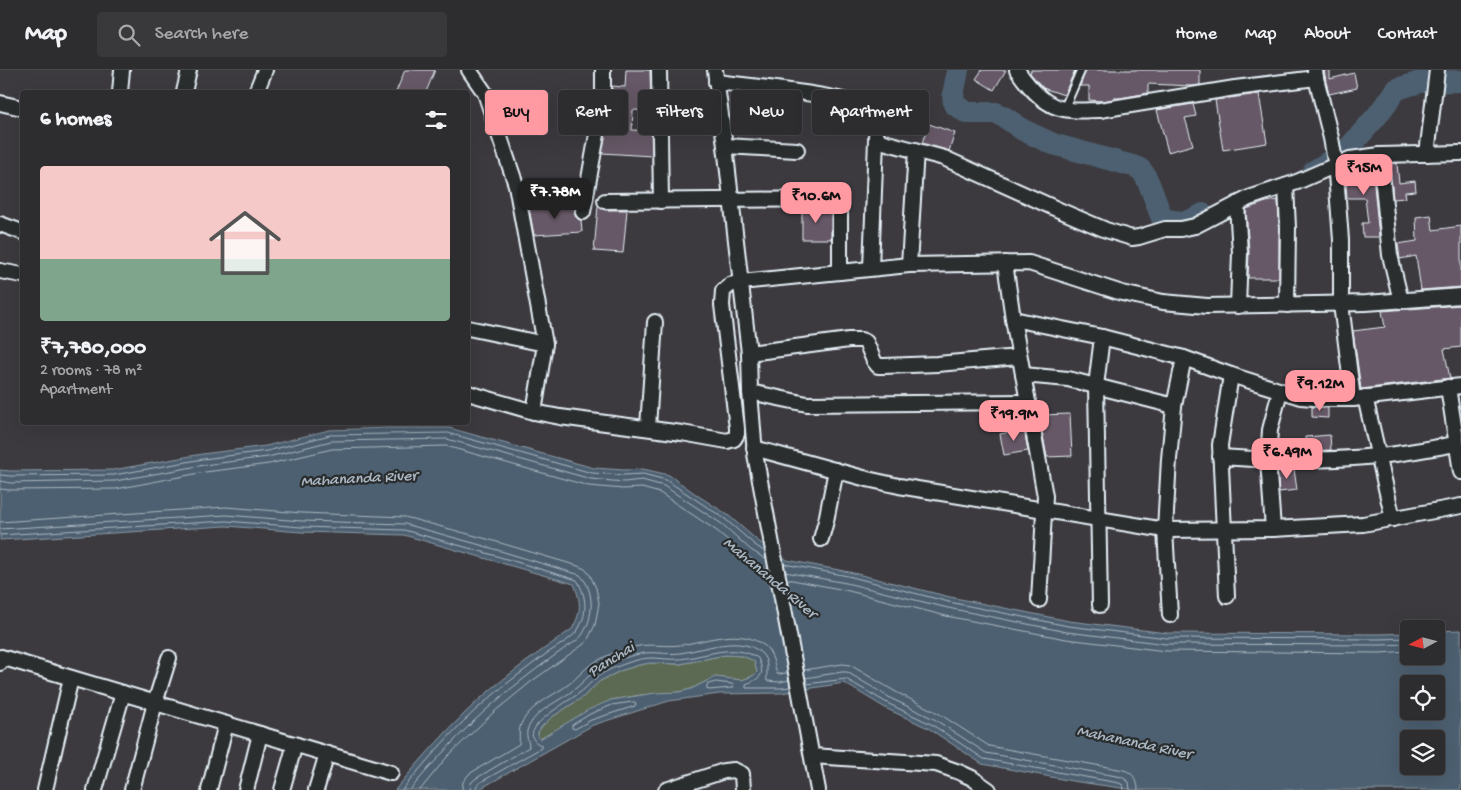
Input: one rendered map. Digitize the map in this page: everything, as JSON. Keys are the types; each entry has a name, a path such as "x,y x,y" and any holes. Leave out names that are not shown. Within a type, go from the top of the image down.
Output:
{"street":[{"path":"120,90 122,70"},
{"path":"184,90 189,70"},
{"path":"257,90 265,70"},
{"path":"469,70 485,93 516,184 545,344 534,412"},
{"path":"583,212 603,100 603,70"},
{"path":"658,70 662,201"},
{"path":"1017,70 1028,86 1039,96 1052,105 1064,110 1100,110 1316,74 1334,160 1341,240 1341,304 1359,398 1378,456 1393,519"},
{"path":"1427,154 1437,70"},
{"path":"818,790 755,453 749,353 732,201 715,76 836,98 862,105 870,110 876,125 871,268"},
{"path":"0,104 20,108"},
{"path":"876,140 944,158 1106,230 1132,238 1165,229 1181,229 1195,226 1249,198 1286,186 1334,160 1380,155 1427,154 1460,157"},
{"path":"725,146 797,150"},
{"path":"909,265 916,150"},
{"path":"1380,155 1390,255 1401,301"},
{"path":"1286,186 1288,228 1287,305"},
{"path":"605,201 835,199 840,206 840,272"},
{"path":"1237,204 1240,252 1238,306"},
{"path":"0,224 20,231"},
{"path":"1005,263 1019,357 1045,496 1039,600"},
{"path":"470,394 534,412 560,417 648,428 727,441 734,439 737,434 737,428 722,305 722,296 726,288 741,282 871,268 909,265 1029,263 1122,292 1163,302 1207,306 1341,304 1461,296"},
{"path":"0,272 20,275"},
{"path":"1013,319 1102,337 1184,358 1301,397 1325,399 1359,398 1454,386 1456,444 1461,472"},
{"path":"648,428 655,322"},
{"path":"470,328 545,344"},
{"path":"1100,606 1096,386 1102,337"},
{"path":"749,353 861,340 866,342 878,366 937,364 1019,357"},
{"path":"1170,615 1165,530 1174,406 1184,358"},
{"path":"1023,375 1068,379 1174,406"},
{"path":"1227,596 1220,445 1231,375"},
{"path":"1273,529 1268,460 1270,430 1280,391"},
{"path":"750,392 807,404 1028,402"},
{"path":"1220,457 1316,460 1378,456 1456,444"},
{"path":"755,453 836,470 899,486 1165,530 1223,531 1363,524 1461,506"},
{"path":"821,538 836,470"},
{"path":"0,663 2,658 391,773"},
{"path":"132,790 169,658"},
{"path":"45,790 71,678"},
{"path":"96,790 123,693"},
{"path":"209,790 226,724"},
{"path":"246,790 260,734"},
{"path":"282,790 295,744"},
{"path":"316,790 327,754"},
{"path":"812,756 936,764 972,778 989,790"},
{"path":"666,790 724,771 734,770 742,774 743,790"}],"lane":[{"path":"1064,110 1081,70"}],"green space":[{"path":"725,655 743,656 754,661 757,672 753,676 742,680 715,677 691,689 679,692 611,700 540,739 538,737 538,732 542,726 552,717 583,697 600,681 620,671 650,663 680,664"}],"water":[{"path":"449,428 594,468 643,469 669,475 728,515 758,541 787,560 849,572 950,597 1069,621 1167,633 1400,633 1400,665 1445,665 1445,631 1461,630 1461,790 1135,790 1072,781 982,764 928,728 887,709 844,683 781,693 719,694 669,701 593,725 478,790 395,790 437,742 481,698 514,671 572,629 579,612 578,596 574,584 404,535 301,532 226,526 0,540 0,470 113,470 202,454 266,446 329,430","holes":["725,655 743,656 754,661 757,672 753,676 742,680 715,677 691,689 679,692 655,693 611,700 588,710 540,739 538,737 538,732 542,726 552,717 583,697 600,681 620,671 650,663 680,664"]}],"building":[{"path":"405,70 435,70 427,90 397,90"},
{"path":"626,70 650,70 650,90 638,90 638,110 633,110 632,130 638,130 638,135 651,135 652,156 602,153 606,135 628,135 628,90 612,90 612,86 625,87"},
{"path":"982,70 1006,70 994,90 976,79"},
{"path":"1031,70 1075,70 1064,95 1043,88 1030,73"},
{"path":"1086,70 1200,70 1200,85 1148,84 1148,93 1103,101 1089,100 1089,86 1080,86"},
{"path":"1324,70 1330,70 1330,79 1354,73 1357,88 1329,94 1329,96"},
{"path":"1259,94 1267,143 1223,150 1215,100"},
{"path":"1193,104 1196,116 1185,118 1193,145 1168,152 1157,110"},
{"path":"929,124 955,133 949,151 922,143 925,135 929,135"},
{"path":"1397,163 1399,183 1415,181 1416,191 1405,192 1406,198 1393,199 1390,164"},
{"path":"1372,165 1379,237 1363,237 1362,223 1368,223 1365,198 1347,198 1346,185 1348,185 1345,171"},
{"path":"1278,200 1279,278 1248,278 1249,252 1246,209"},
{"path":"576,204 575,214 581,220 582,232 534,235 529,208"},
{"path":"598,206 605,210 627,210 623,253 594,251"},
{"path":"802,208 831,208 831,239 802,239"},
{"path":"1431,215 1433,230 1461,226 1461,287 1421,290 1416,256 1400,259 1398,244 1417,241 1416,217"},
{"path":"1461,305 1461,347 1444,349 1450,378 1361,389 1353,331 1385,327 1382,311"},
{"path":"1312,407 1328,408 1328,418 1312,417"},
{"path":"1070,414 1072,456 1047,457 1039,415"},
{"path":"1024,429 1028,451 1004,455 1000,434"},
{"path":"1330,435 1331,450 1306,451 1305,437"},
{"path":"1277,468 1294,469 1297,490 1279,492"}],"waterway":[{"path":"958,70 953,95 954,104 967,113 996,113 1023,130 1053,144 1140,169 1150,185 1162,218 1184,222 1203,214"},
{"path":"1314,171 1346,151 1376,117 1397,89 1420,82 1461,81"}],"water label":[{"name":"Mahananda River","path":"359,480"},
{"name":"Mahananda River","path":"769,579"},
{"name":"Panchai","path":"612,661"},
{"name":"Mahananda River","path":"1134,744"}]}
